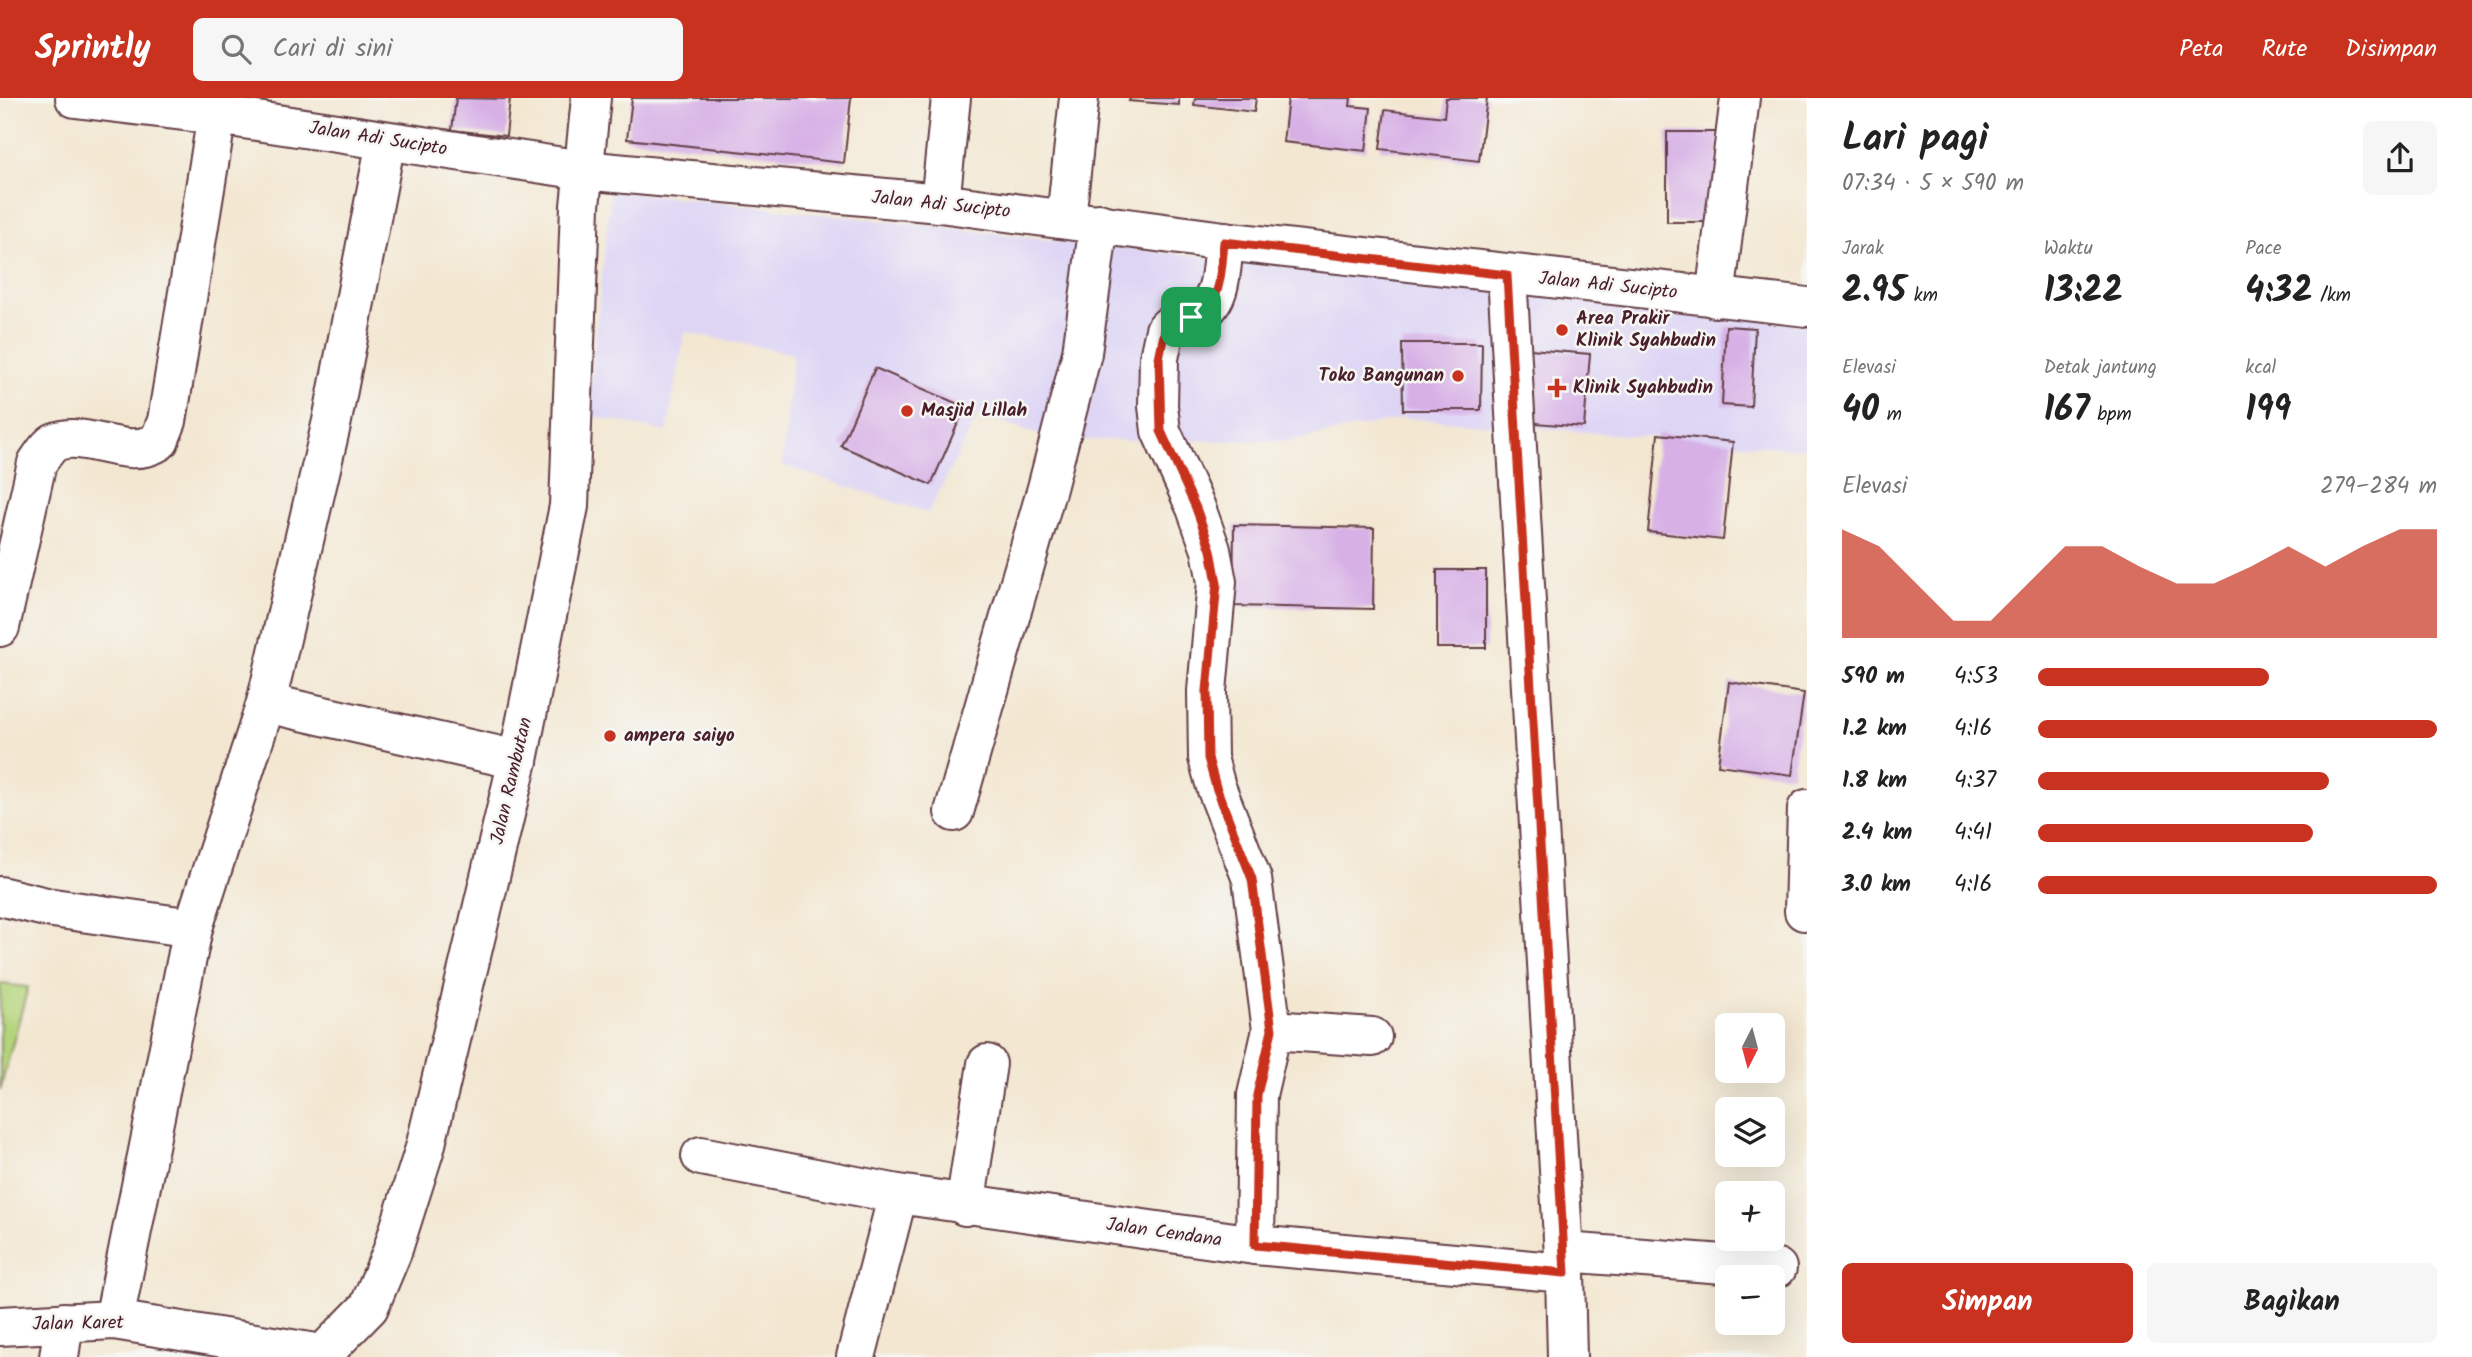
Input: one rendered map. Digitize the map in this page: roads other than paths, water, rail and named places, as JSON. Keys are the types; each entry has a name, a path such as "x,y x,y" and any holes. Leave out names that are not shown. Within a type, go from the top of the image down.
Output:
{"street":[{"name":"Jalan Adi Sucipto","path":"75,98 217,115 583,170 940,203 1224,242 1807,307"},
{"name":"Jalan Rambutan","path":"337,1356 369,1307 392,1252 425,1148 518,760 569,506 583,170 591,98"},
{"path":"940,203 951,98"},
{"path":"954,812 1048,488 1078,367 1083,221 1079,98"},
{"path":"1715,298 1740,98"},
{"path":"0,627 37,463 45,451 54,442 69,440 138,449 159,441 167,421 217,115"},
{"path":"114,1320 193,928 266,703 332,421 386,141"},
{"path":"1224,242 1217,293 1210,306 1197,315 1177,320 1165,330 1160,350 1158,406 1161,431 1196,508 1211,550 1217,583 1207,691 1208,758 1216,787 1252,879 1272,1030 1257,1095 1255,1245"},
{"path":"1507,275 1564,1262 1567,1357"},
{"path":"266,703 518,760"},
{"path":"1804,911 1807,810"},
{"path":"0,896 46,907 193,928"},
{"path":"1272,1030 1372,1037"},
{"path":"965,1206 987,1064"},
{"name":"Jalan Cendana","path":"701,1156 965,1206 1255,1245 1564,1262 1715,1266"},
{"path":"856,1357 898,1194"},
{"name":"Jalan Karet","path":"0,1326 61,1340 114,1320 337,1356"}],"place":[{"name":"Area Prakir Klinik Syahbudin","path":"1562,330"},
{"name":"Toko Bangunan","path":"1458,376"},
{"name":"Klinik Syahbudin","path":"1557,388"},
{"name":"Masjid Lillah","path":"907,411"},
{"name":"ampera saiyo","path":"610,736"}]}
